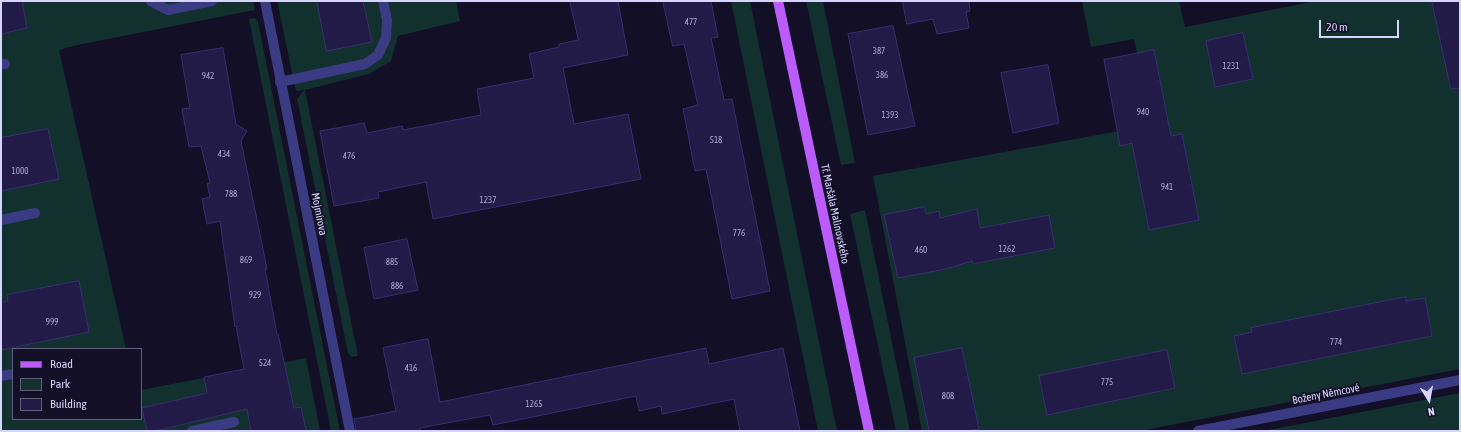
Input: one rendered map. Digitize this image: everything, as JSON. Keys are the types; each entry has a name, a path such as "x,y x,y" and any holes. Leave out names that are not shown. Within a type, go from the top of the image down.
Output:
{"main road":[{"name":"Tř. Maršála Malinovského","path":"778,1 869,431"}],"street":[{"path":"151,1 168,10 212,1"},
{"name":"Mojmírova","path":"265,1 350,431"},
{"path":"280,82 364,64 378,55 386,38 387,20 383,1"},
{"path":"1,220 34,213"},
{"path":"1,376 12,374"},
{"name":"Boženy Němcové","path":"1198,431 1221,429 1460,380"},
{"path":"192,431 234,422"}],"green space":[{"path":"1,1 253,1 255,10 77,45 59,50 126,348 12,348 12,420 142,420 142,390 306,358 320,431 1,431"},
{"path":"277,1 456,1 460,21 398,36 391,61 369,74 305,90 358,356 351,357 348,353 297,99 304,90 296,91"},
{"path":"731,1 750,1 837,431 818,431"},
{"path":"806,1 823,1 855,163 841,165"},
{"path":"1082,1 1179,1 1185,27 1316,1 1460,1 1460,369 1140,431 922,431 873,176 1152,125 1134,39 1091,47"},
{"path":"255,18 258,22 340,431 331,431 249,19"},
{"path":"865,210 910,431 896,431 850,214"},
{"path":"1460,393 1460,431 1263,431"}],"building":[{"path":"1,1 22,1 27,28 1,34"},
{"path":"317,1 363,1 372,42 327,51"},
{"path":"570,1 618,1 628,55 563,68 574,124 628,114 641,179 433,219 426,182 378,192 379,198 334,206 320,131 364,123 367,133 402,126 403,130 481,115 477,89 534,78 529,54 559,47 559,44 578,40"},
{"path":"663,1 711,1 718,37 711,38 724,100 732,99 770,291 732,299 706,169 695,171 683,109 698,105 684,44 673,46"},
{"path":"903,1 969,1 970,11 966,12 969,28 937,34 933,19 907,24"},
{"path":"1432,1 1460,1 1460,88 1451,89"},
{"path":"893,26 915,126 868,135 848,34"},
{"path":"1243,33 1253,79 1215,87 1206,41"},
{"path":"223,48 236,124 247,131 241,141 267,269 265,269 277,334 294,408 301,407 306,431 251,431 247,409 155,431 147,431 142,408 207,393 204,377 244,369 236,326 235,327 220,221 207,224 202,199 210,197 207,184 210,183 201,146 189,147 182,109 190,108 181,55"},
{"path":"1154,50 1171,136 1182,134 1199,220 1149,230 1132,143 1120,146 1104,60"},
{"path":"1048,65 1059,123 1013,133 1001,73"},
{"path":"48,129 59,179 1,191 1,138"},
{"path":"925,207 926,214 939,211 940,218 977,209 980,228 1049,215 1055,248 973,264 972,261 946,269 898,278 884,215"},
{"path":"407,239 418,290 374,299 364,248"},
{"path":"79,281 89,332 1,350 1,303 8,301 7,295"},
{"path":"1406,297 1406,301 1425,298 1432,336 1242,374 1234,336 1252,332 1251,328"},
{"path":"428,339 440,402 706,348 709,364 783,348 800,431 740,431 734,399 662,414 661,406 639,411 636,396 493,425 490,415 420,428 420,431 356,431 354,419 396,411 383,348"},
{"path":"962,348 979,429 968,431 929,431 914,358"},
{"path":"1167,350 1175,388 1047,415 1039,376"}]}
